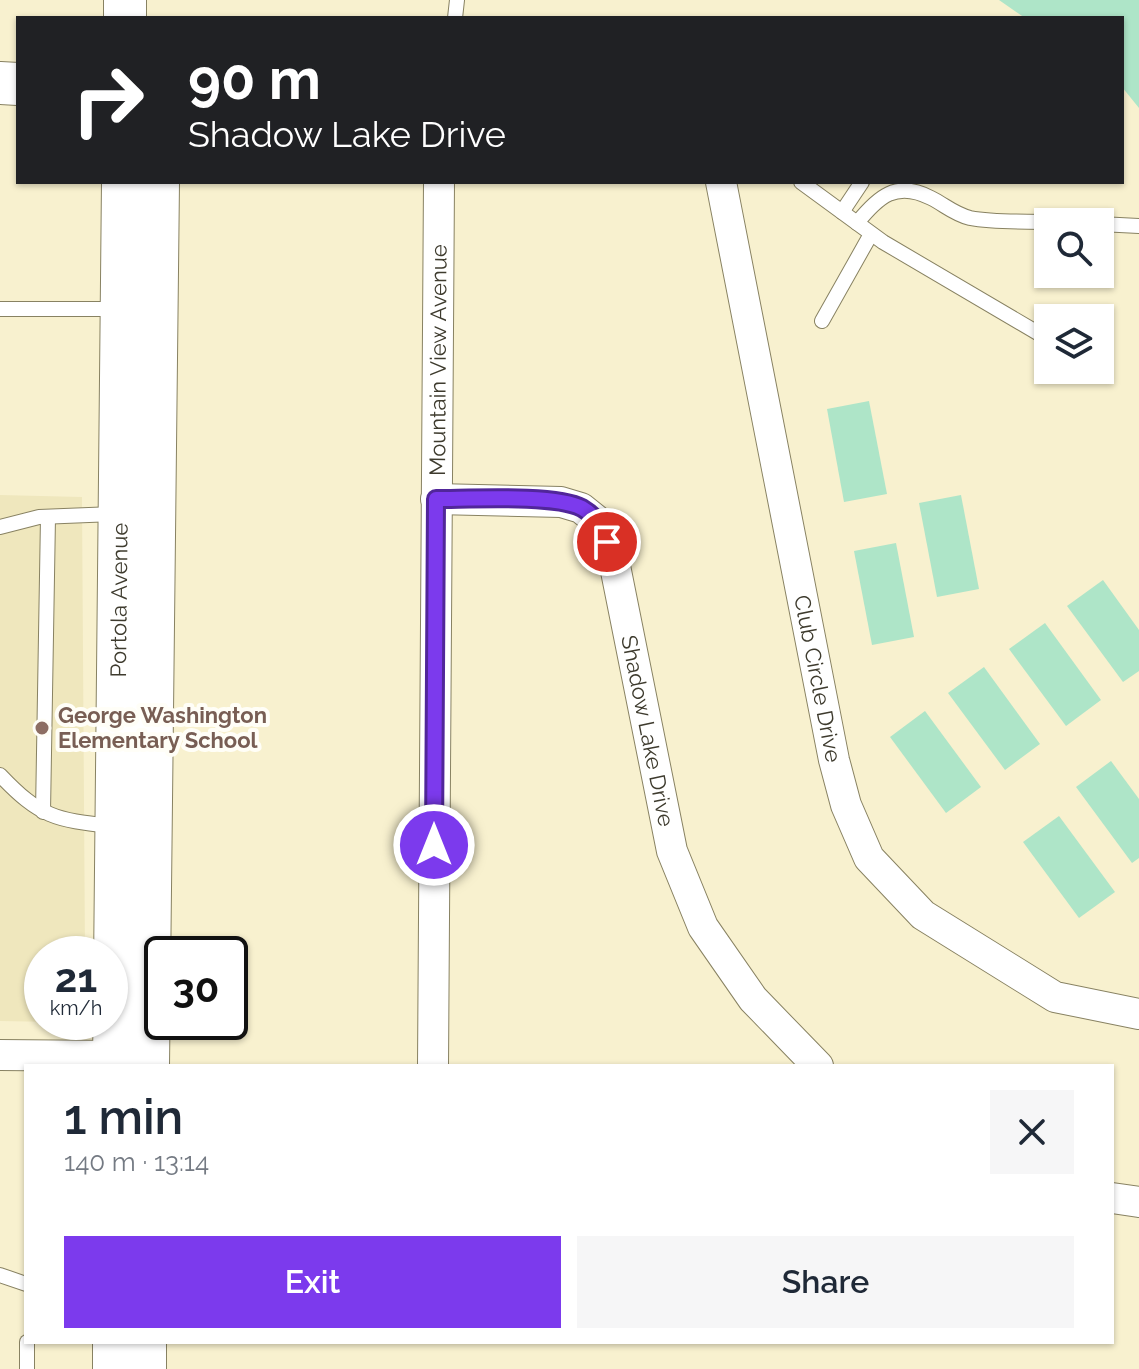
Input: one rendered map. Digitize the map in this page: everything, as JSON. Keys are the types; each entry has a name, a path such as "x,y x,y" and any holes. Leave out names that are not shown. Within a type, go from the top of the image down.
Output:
{"street":[{"name":"Portola Avenue","path":"123,184 117,827 125,1063"},
{"name":"Portola Avenue","path":"125,1063 158,184"},
{"name":"Mountain View Avenue","path":"433,1064 439,184"},
{"name":"Club Circle Drive","path":"721,184 834,760 857,835 869,858 914,907 992,959 1055,997 1139,1014"},
{"name":"Shadow Lake Drive","path":"436,499 561,502 581,508 601,524 614,561 636,661 672,851 711,939 753,999 816,1064"},
{"path":"0,1055 125,1063"},
{"path":"1114,1198 1139,1202"},
{"path":"114,1344 114,1369"},
{"path":"145,1344 145,1369"}],"lane":[{"path":"804,184 871,234 1034,331"},
{"path":"842,212 861,184"},
{"path":"857,223 875,201 899,189 931,198 948,211 971,218 1034,221"},
{"path":"1114,225 1139,226"},
{"path":"822,321 871,234"},
{"path":"0,309 123,309"},
{"path":"0,527 48,517 119,514"},
{"path":"43,812 48,517"},
{"path":"0,775 23,799 57,820 117,827"},
{"path":"0,1275 24,1283"},
{"path":"27,1344 27,1369"}],"shaded area":[{"name":"George Washington Elementary School","path":"0,495 82,497 85,936 24,936 24,1022 0,1021"}],"green space":[{"path":"999,0 1139,0 1139,108 1124,89 1124,16 1022,16"},
{"path":"869,401 887,494 844,502 827,409"},
{"path":"961,495 979,589 937,597 919,503"},
{"path":"896,543 914,637 872,645 854,551"},
{"path":"1103,580 1139,630 1139,671 1123,682 1067,606"},
{"path":"1045,623 1101,700 1066,726 1009,649"},
{"path":"984,667 1040,744 1005,770 948,693"},
{"path":"925,711 981,787 946,813 890,737"},
{"path":"1111,761 1139,799 1139,858 1132,863 1076,787"},
{"path":"1059,816 1115,892 1079,918 1023,842"}],"place":[{"name":"George Washington Elementary School","path":"42,728"}],"route":[{"path":"434,845 436,499 561,502 581,508 601,524 607,542"}]}
